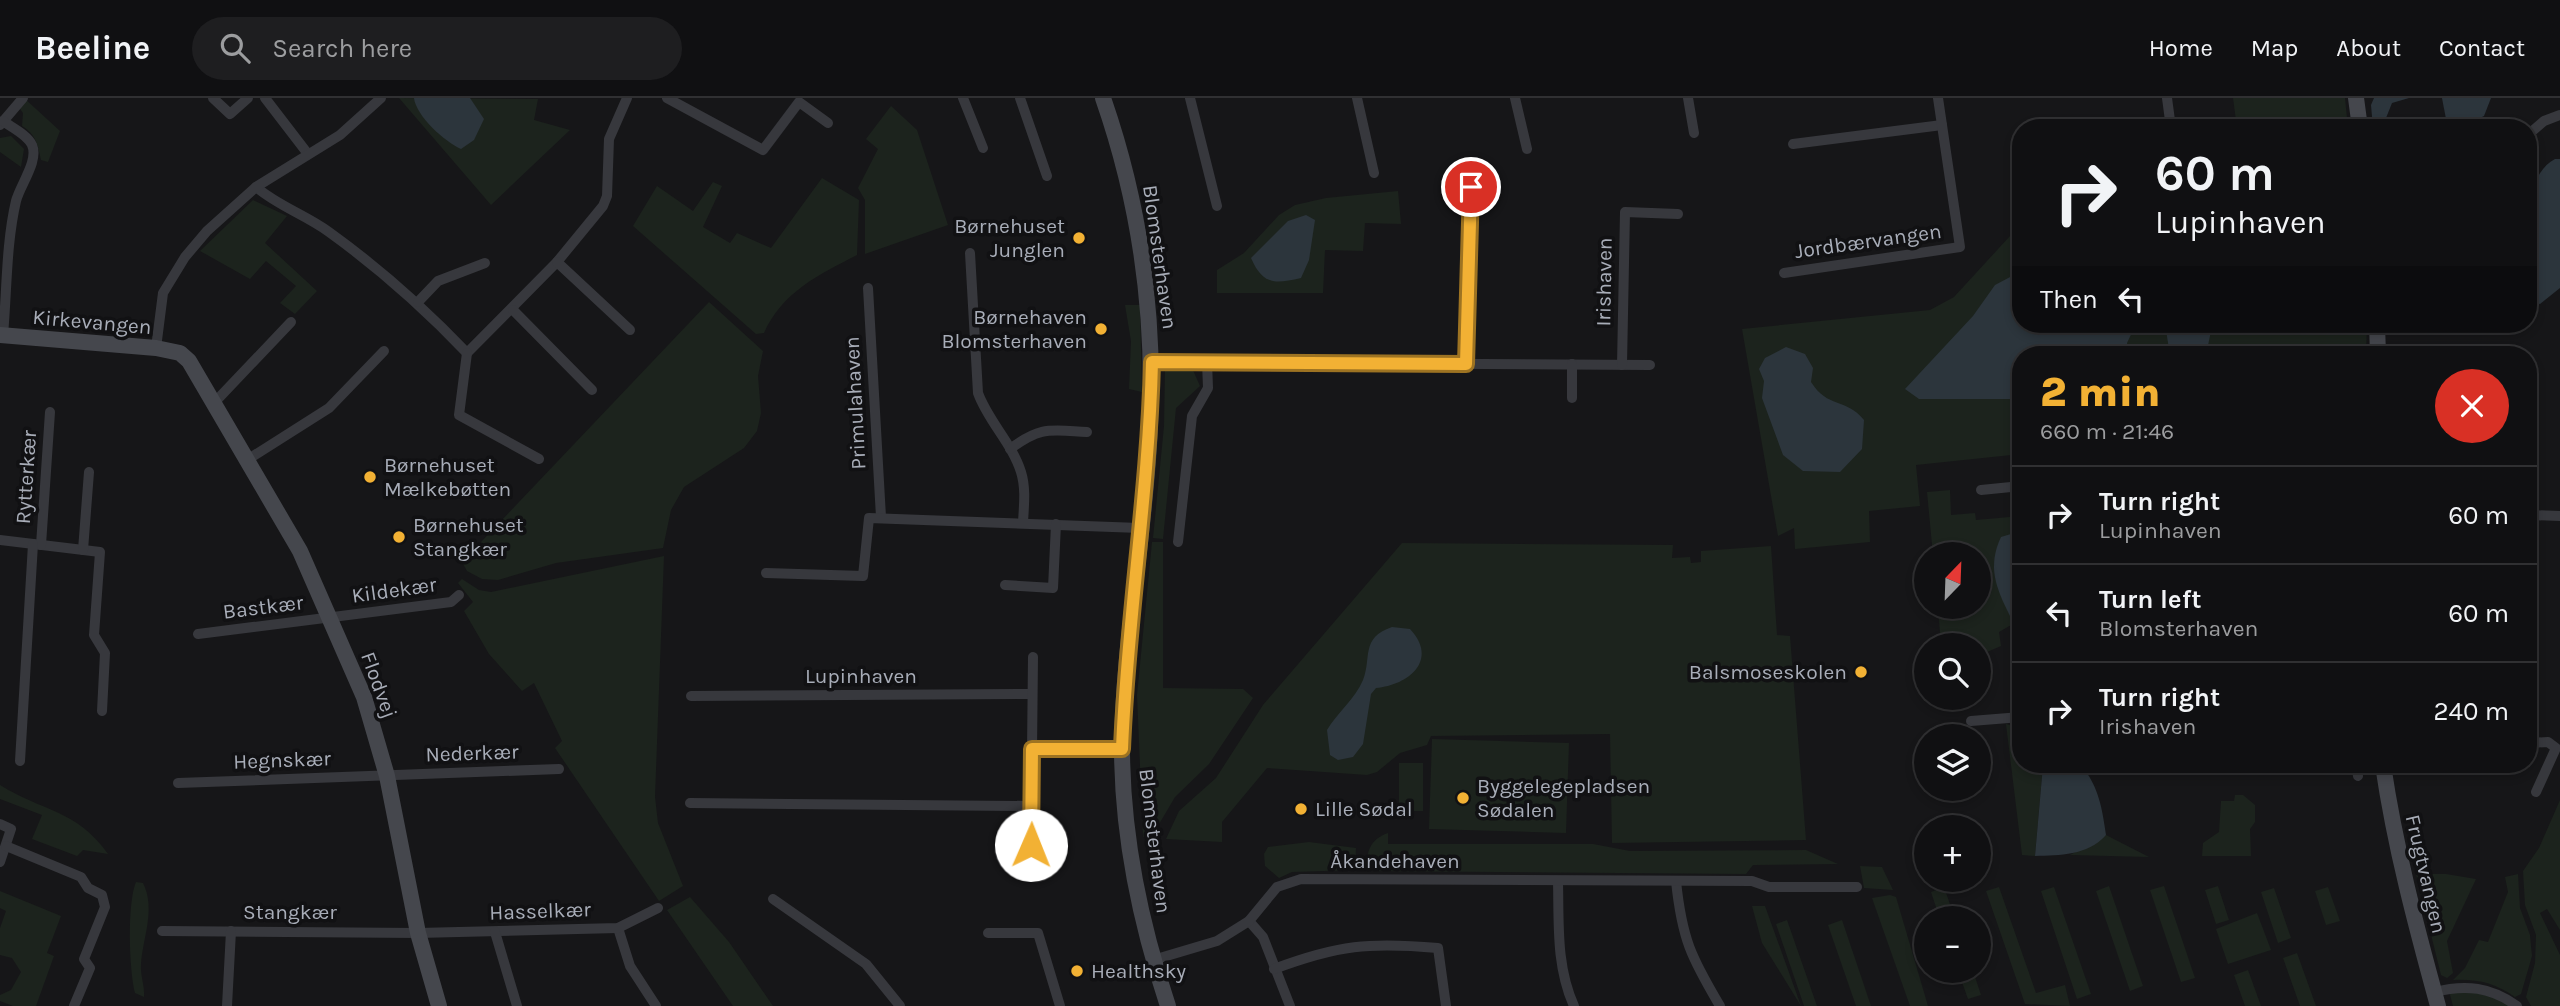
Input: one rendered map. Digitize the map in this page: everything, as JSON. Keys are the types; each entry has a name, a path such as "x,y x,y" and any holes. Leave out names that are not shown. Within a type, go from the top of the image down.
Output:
{"street":[{"path":"1,335 11,228 17,198 33,156 33,145 1,123 23,98"},
{"path":"213,98 230,114 248,98"},
{"path":"265,98 308,154"},
{"path":"156,348 160,303 170,279 207,231 256,187 340,135 381,98"},
{"path":"539,459 459,415 467,353 513,310 603,206 607,196 609,139 627,98"},
{"path":"667,98 763,150 799,102 828,123"},
{"path":"963,98 983,148"},
{"path":"1020,98 1047,176"},
{"name":"Blomsterhaven","path":"1103,98 1136,215 1146,276 1152,362 1150,427 1125,676 1122,749 1133,870 1153,960 1168,1006"},
{"path":"1190,98 1217,206"},
{"path":"1357,98 1374,173"},
{"path":"1515,98 1527,149"},
{"path":"1688,98 1694,133"},
{"name":"Jordbærvangen","path":"1784,273 1960,247 1938,98"},
{"path":"2166,98 2170,119"},
{"path":"2356,98 2359,119"},
{"path":"2537,127 2544,121 2560,115"},
{"path":"1793,144 1942,125"},
{"path":"256,187 268,198 331,233 418,302 467,353"},
{"path":"1466,364 1471,187"},
{"name":"Irishaven","path":"1622,365 1625,212 1678,214"},
{"path":"970,253 978,393 984,410 1021,469 1024,486 1023,522"},
{"path":"418,302 438,281 485,262"},
{"path":"557,262 630,330"},
{"name":"Primulahaven","path":"868,288 881,517"},
{"path":"513,310 592,390"},
{"path":"214,403 291,322"},
{"name":"Kirkevangen","path":"1,335 156,348 180,353"},
{"path":"247,460 329,408 384,351"},
{"name":"Flodvej","path":"180,353 189,361 300,551 332,618 364,697 387,776 418,933 439,1006"},
{"path":"1152,362 1650,365"},
{"path":"1178,542 1192,416 1208,388 1207,362"},
{"path":"1572,364 1572,398"},
{"name":"Rytterkær","path":"20,761 50,412"},
{"path":"1010,449 1032,432 1087,432"},
{"path":"89,472 83,550 100,552 94,635 106,653 102,711"},
{"path":"1981,490 2012,487"},
{"path":"2537,515 2560,516"},
{"path":"766,573 863,576 869,518 1140,528"},
{"path":"1004,585 1053,588 1056,524"},
{"name":"Rytterkær","path":"0,540 83,550"},
{"name":"Kildekær","path":"332,618 451,602 459,594"},
{"name":"Bastkær","path":"198,634 332,618"},
{"path":"1031,845 1033,657"},
{"name":"Lupinhaven","path":"691,696 1032,694"},
{"path":"1970,721 2012,718"},
{"path":"2536,792 2556,748 2548,742 2537,743"},
{"path":"1032,749 1122,749"},
{"name":"Nederkær","path":"387,776 559,769"},
{"name":"Frugtvangen","path":"2384,773 2392,828 2410,908 2436,999 2473,986 2488,990 2517,1006"},
{"name":"Hegnskær","path":"178,782 387,776"},
{"path":"690,803 1031,806"},
{"path":"0,824 11,829 0,862"},
{"path":"6,846 81,877 88,888 102,895 105,907 84,959 90,968 75,1006"},
{"name":"Åkandehaven","path":"1153,960 1217,941 1249,921 1278,887 1301,879 1752,881 1769,887 1857,887"},
{"path":"1558,881 1559,951 1566,989 1574,1006"},
{"path":"1676,881 1681,924 1691,957 1720,1006"},
{"path":"773,899 866,964 900,1006"},
{"name":"Hasselkær","path":"418,933 618,928 658,908"},
{"path":"1249,921 1264,937 1290,1006"},
{"path":"618,928 630,966 656,1006"},
{"name":"Stangkær","path":"162,931 418,933"},
{"path":"227,1006 231,931"},
{"path":"495,932 517,1006"},
{"path":"988,933 1038,933 1060,1006"},
{"path":"1274,969 1323,951 1355,946 1393,944 1438,948 1446,1006"}],"shaded area":[{"path":"24,98 60,131 48,162 41,160 33,137 22,126 23,113 18,106"},
{"path":"399,98 538,99 534,120 570,130 491,205"},
{"path":"414,98 470,98 484,119 474,140 461,149 447,141 420,113"},
{"path":"2233,98 2345,98 2347,119 2236,119"},
{"path":"2374,98 2409,98 2392,103 2386,119 2372,119 2371,105"},
{"path":"2442,98 2491,98 2484,116 2478,119 2446,119"},
{"path":"891,106 917,130 948,225 865,254 865,200 858,188 878,149 866,139"},
{"path":"11,136 24,149 21,167 0,152 0,138"},
{"path":"2555,159 2560,159 2560,288 2540,304 2537,303 2537,180 2543,169"},
{"path":"822,178 859,200 857,255 816,277 792,295 781,306 764,333 756,334 633,226 657,186 693,211 713,182 722,186 703,227 730,243 737,233 771,248"},
{"path":"1398,191 1401,224 1365,223 1363,251 1325,250 1323,293 1217,293 1217,270 1244,253 1279,215 1295,205 1326,198"},
{"path":"253,200 287,216 265,243 317,291 295,314 280,303 296,286 266,261 250,279 200,251"},
{"path":"1306,215 1315,220 1309,260 1301,278 1276,281 1265,278 1251,258 1288,221"},
{"path":"2012,234 2012,333 2367,333 2366,346 2012,346 2012,455 1916,465 1920,506 1869,511 1870,542 1795,549 1794,528 1778,536 1742,329 1930,310 1954,297"},
{"path":"2012,276 2012,333 2132,333 2128,346 2012,346 2012,399 1919,399 1905,389 1973,316 1995,285"},
{"path":"709,302 763,351 758,376 761,413 757,431 744,448 684,487 671,510 663,548 556,563 498,580 482,579 467,571 462,562"},
{"path":"1125,305 1140,305 1142,392 1129,389 1131,341"},
{"path":"2166,333 2211,333 2208,346 2169,346"},
{"path":"1786,347 1805,354 1813,368 1811,382 1817,390 1830,400 1850,408 1864,420 1862,449 1840,472 1803,471 1783,455 1762,398 1764,381 1759,369 1765,358"},
{"path":"1165,368 1192,368 1200,386 1176,408 1163,539 1153,538 1164,426"},
{"path":"1950,490 1951,515 1975,513 1976,520 2012,517 2012,626 1999,632 2001,646 1991,650 1991,633 1940,633 1939,620 1992,620 1992,542 1932,542 1927,492"},
{"path":"2012,534 2010,616 1995,577 1995,558 2001,537"},
{"path":"1152,542 1163,542 1163,688 1243,689 1253,698 1209,764 1175,797 1152,836 1143,837 1137,695"},
{"path":"1402,543 1673,545 1672,558 1690,557 1691,563 1701,562 1701,551 1771,546 1777,635 1790,636 1806,840 1612,843 1610,734 1431,736 1427,745 1400,753 1377,772 1367,775 1267,768 1222,822 1222,842 1166,839 1179,811 1216,778 1263,705"},
{"path":"664,556 655,797 658,823 683,886 659,901 555,748 562,741 534,683 522,691 489,654 464,611 473,602 458,583 462,579 479,590 491,592"},
{"path":"1392,627 1410,629 1422,651 1421,660 1409,676 1388,686 1376,688 1371,694 1363,744 1353,757 1338,760 1330,755 1327,730 1360,687 1366,672 1371,643 1375,637"},
{"path":"2006,724 2012,726 2012,773 2042,773 2035,856 2022,855"},
{"path":"1432,739 1569,743 1566,833 1429,829"},
{"path":"1399,763 1423,763 1423,811 1399,811"},
{"path":"2042,773 2087,773 2099,798 2106,835 2082,851 2035,856"},
{"path":"0,785 84,828 108,854 83,850 77,856 32,839 42,815 0,799"},
{"path":"2235,795 2243,795 2255,805 2255,822 2250,829 2251,856 2202,856 2203,843 2219,832 2221,801 2234,801"},
{"path":"2560,800 2560,930 2547,909 2540,913 2560,955 2560,1006 2531,1006 2526,997 2535,963 2536,935 2525,905 2523,871 2539,848"},
{"path":"1388,833 1388,844 1593,844 1630,851 1806,850 1838,864 1753,865 1746,874 1366,871 1370,847"},
{"path":"2106,835 2149,857 2070,855"},
{"path":"1309,842 1356,848 1355,870 1292,872 1279,878 1265,866 1264,854 1268,847"},
{"path":"1860,866 1882,867 1893,890 1864,888"},
{"path":"2416,874 2446,874 2476,879 2447,941 2453,973 2447,978 2441,975"},
{"path":"2518,874 2520,908 2530,935 2532,956 2521,994 2515,997 2486,983 2453,980 2465,968 2479,940 2488,942 2508,892 2505,877"},
{"path":"136,882 143,883 149,913 141,964 144,997 135,993 131,969 130,920"},
{"path":"2109,886 2143,986 2130,991 2096,891"},
{"path":"2164,886 2195,978 2181,982 2150,890"},
{"path":"2218,886 2229,920 2216,924 2205,890"},
{"path":"1999,887 2036,993 2065,985 2070,1006 2025,1004 1986,892 1991,892 1991,889"},
{"path":"2054,887 2091,994 2077,999 2041,891"},
{"path":"2328,887 2340,921 2326,925 2315,891"},
{"path":"2274,888 2291,938 2278,943 2261,892"},
{"path":"0,891 61,916 47,953 54,956 36,1006 13,1006 0,1001 0,995 11,990 21,972 12,958 0,955 0,928 6,911 0,908"},
{"path":"1931,892 1946,892 1951,906 1936,906"},
{"path":"1890,895 1896,897 1914,958 1914,983 1921,983 1928,1006 1910,1006 1872,898"},
{"path":"690,897 729,942 773,1006 733,1006 667,910"},
{"path":"1752,906 1765,906 1801,1006 1762,943"},
{"path":"2257,913 2271,950 2228,964 2216,929"},
{"path":"1787,920 1817,1006 1804,1006 1776,924"},
{"path":"1842,920 1871,1006 1856,1006 1828,925"},
{"path":"2297,953 2316,1006 2300,1006 2283,958"},
{"path":"2248,970 2261,1006 2245,1006 2234,975"},
{"path":"1962,983 1977,983 1981,995 1968,999"},
{"path":"2480,989 2514,1006 2453,1006 2449,991"}],"place":[{"name":"Børnehuset Junglen","path":"1079,238"},
{"name":"Børnehaven Blomsterhaven","path":"1101,329"},
{"name":"Børnehuset Mælkebøtten","path":"370,477"},
{"name":"Børnehuset Stangkær","path":"399,537"},
{"name":"Balsmoseskolen","path":"1861,672"},
{"name":"Byggelegepladsen Sødalen","path":"1463,798"},
{"name":"Lille Sødal","path":"1301,809"},
{"name":"Healthsky","path":"1077,971"}],"route":[{"path":"1031,845 1032,749 1122,749 1125,676 1147,466 1152,362 1466,364 1471,187"}]}
